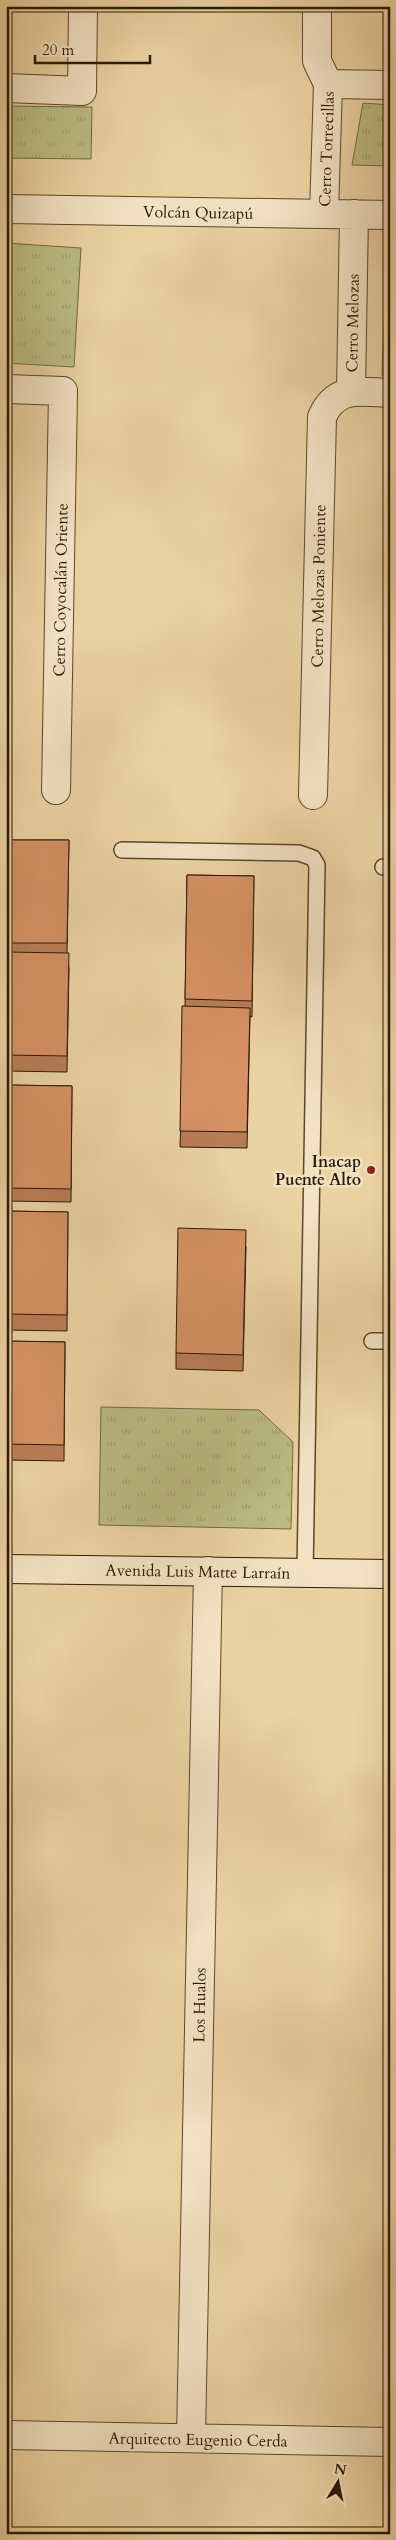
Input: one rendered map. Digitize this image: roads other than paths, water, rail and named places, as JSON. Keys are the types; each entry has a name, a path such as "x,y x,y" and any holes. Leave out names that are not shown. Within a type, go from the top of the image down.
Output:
{"street":[{"path":"6,88 82,91 83,6"},
{"path":"317,6 317,61 328,84"},
{"name":"Cerro Torrecillas","path":"324,214 328,84 390,85"},
{"name":"Volcán Quizapú","path":"6,209 390,215"},
{"name":"Cerro Melozas","path":"354,214 351,392 390,393"},
{"name":"Cerro Coyocalán Oriente","path":"6,389 63,391 56,790"},
{"name":"Cerro Melozas Poniente","path":"313,795 322,417 331,400 351,392"},
{"name":"Avenida Luis Matte Larraín","path":"6,1569 390,1574"},
{"name":"Los Hualos","path":"191,2438 208,1572"},
{"name":"Arquitecto Eugenio Cerda","path":"6,2435 390,2442"}],"lane":[{"path":"122,850 299,853 312,858 317,865 305,1573"},
{"path":"372,1341 390,1341"}],"place":[{"name":"Inacap Puente Alto","path":"371,1170"}]}
